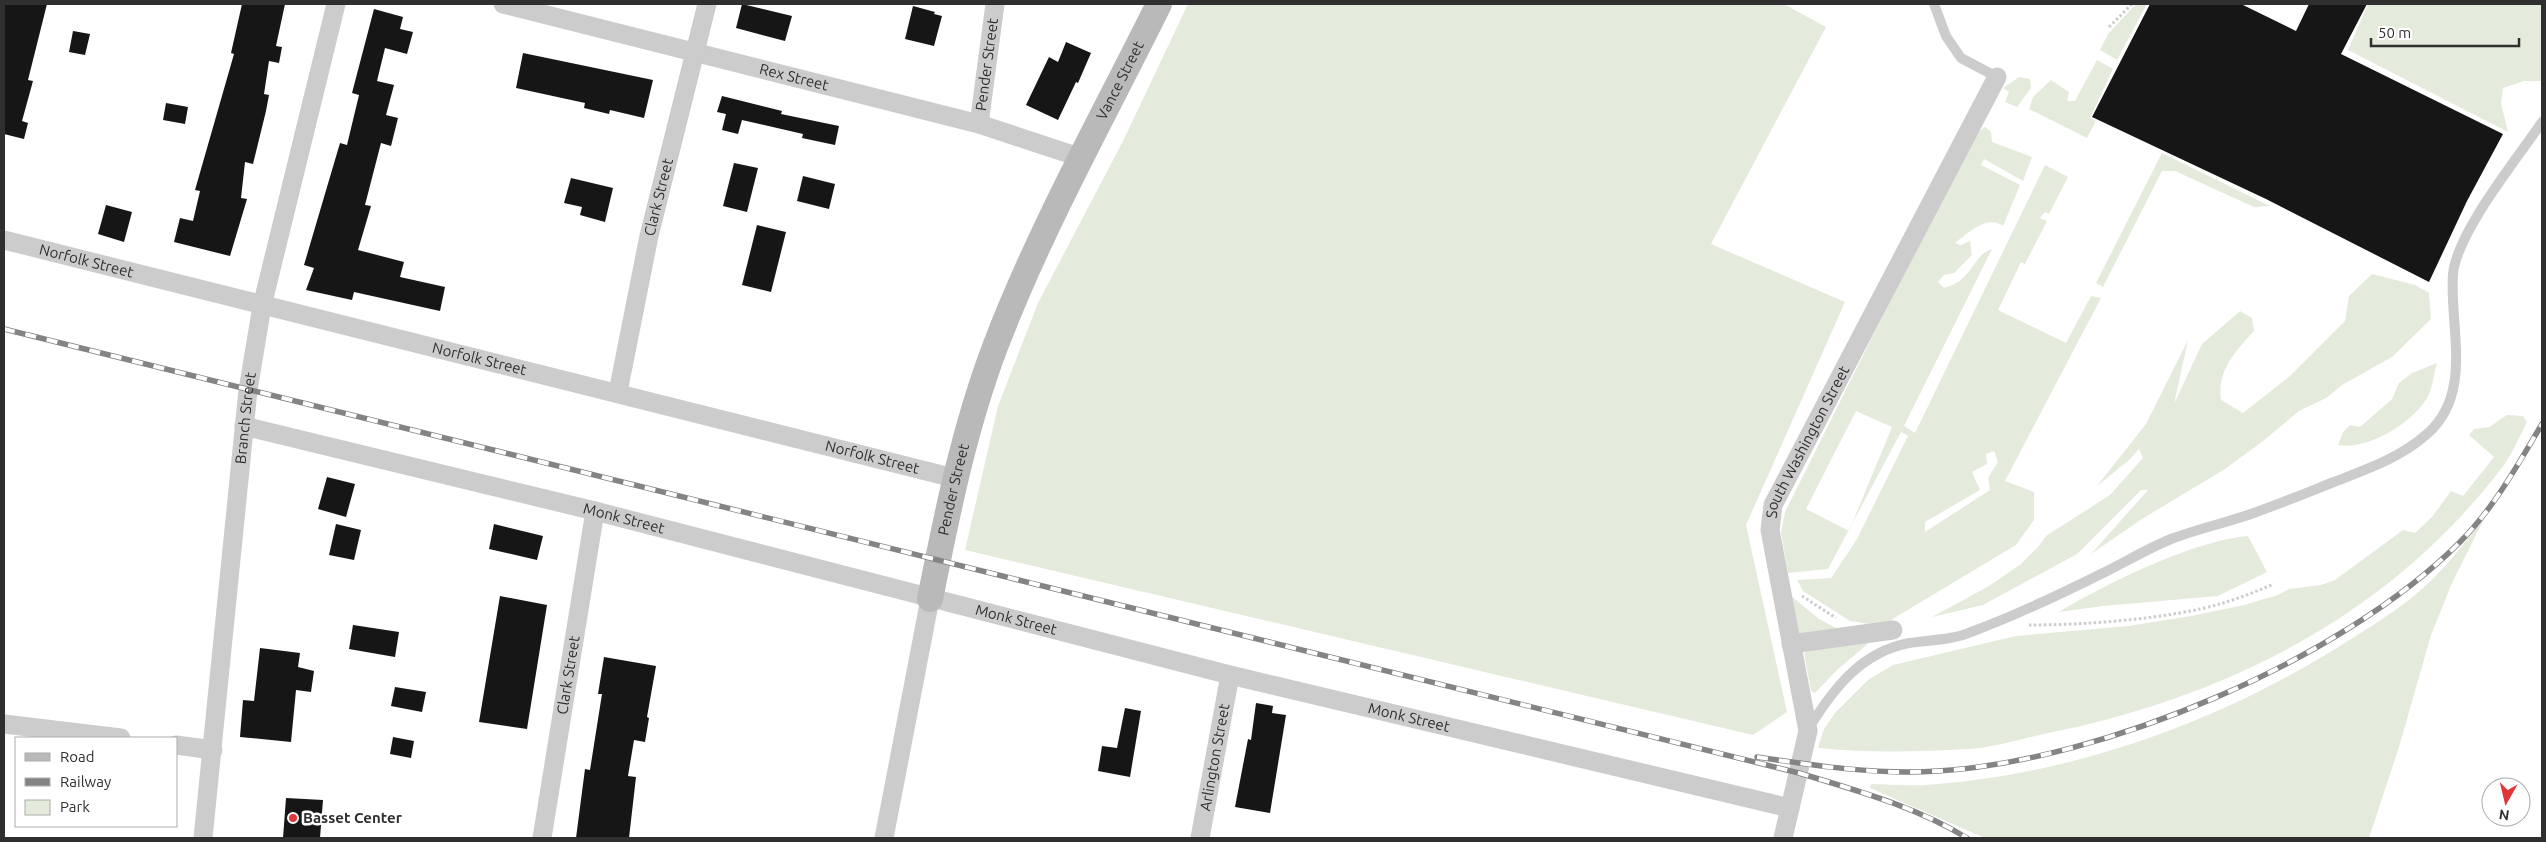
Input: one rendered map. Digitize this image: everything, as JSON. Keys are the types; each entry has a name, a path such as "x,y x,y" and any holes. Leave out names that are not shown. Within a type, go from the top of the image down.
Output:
{"street":[{"name":"Branch Street","path":"203,838 244,426 262,306 336,4"},
{"name":"Rex Street","path":"503,4 979,124 1082,158"},
{"name":"Clark Street","path":"618,392 641,272 707,4"},
{"name":"Pender Street","path":"979,124 995,4"},
{"name":"Vance Street","path":"1082,158 1159,4"},
{"name":"South Washington Street","path":"1783,838 1808,731 1770,530 1773,505 1997,77"},
{"name":"Pender Street","path":"884,838 954,478 994,349 1022,282 1082,158"},
{"name":"Norfolk Street","path":"4,240 262,306 618,392 954,478"},
{"name":"Monk Street","path":"244,426 596,511 930,599 1230,675 1790,808"},
{"name":"Clark Street","path":"542,838 596,511"},
{"path":"1791,644 1893,630"},
{"name":"Arlington Street","path":"1200,838 1230,675"},
{"path":"4,724 113,737"},
{"path":"178,745 213,750"}],"lane":[{"path":"1934,4 1946,36 1961,58 1997,77"},
{"path":"1808,731 1834,690 1865,661 1882,652 1906,644 1968,634 2038,604 2171,539 2254,513 2371,468 2405,451 2430,432 2446,408 2454,383 2456,348 2453,276 2456,256 2468,231 2542,122"}],"path":[{"path":"2109,27 2132,4"},
{"path":"1778,572 1806,599 1863,633"},
{"path":"1991,624 2071,623 2174,613 2223,604 2274,584"}],"green space":[{"path":"1188,4 1784,4 1826,27 1711,244 1845,302 1746,525 1787,712 1753,735 965,550 998,406 1038,303 1123,141"},
{"path":"2136,4 2147,4 2117,60 2100,50 2108,34"},
{"path":"2368,4 2542,4 2542,81 2524,81 2503,88 2501,103 2508,132 2348,50"},
{"path":"2097,60 2113,69 2090,118 2096,121 2087,138 2029,109 2033,97 2051,80 2069,92 2067,101 2075,101"},
{"path":"2019,77 2030,79 2031,88 2017,107 2005,102 2009,92 2003,88"},
{"path":"1985,127 1991,132 1992,142 2032,157 2023,181 1984,159 1981,165 2020,185 2003,226 1990,222 1984,224 1955,243 1961,245 1970,241 1972,255 1954,273 1944,275 1938,282 1944,288 1954,285 1961,280 1981,256 1992,249 1904,426 1915,433 2045,165 2068,177 2049,214 2045,212 2040,218 2047,221 2025,264 2021,262 1998,310 2066,343 2091,296 2101,298 2005,481 2034,492 2034,520 2016,545 1886,623 1869,624 1850,621 1803,591 1797,580 1831,578 1857,539 1908,436 1901,432 1852,525 1892,427 1856,411 1806,509 1848,531 1828,569 1788,573 1781,533 1785,512 1963,155 1976,133","holes":["1994,451 1998,462 1988,478 1990,490 1925,532 1925,522 1980,490 1972,472 1987,464 1986,454"]},
{"path":"2162,153 2270,206 2254,207 2175,171 2162,171 2103,287 2096,283"},
{"path":"2372,274 2415,285 2429,293 2431,319 2392,357 2342,385 2326,398 2299,411 2225,469 2142,519 2091,554 2148,490 2141,490 2077,554 1983,605 1932,617 1989,586 2021,564 2046,536 2110,495 2143,458 2139,449 2129,460 2097,486 2146,424 2188,340 2174,404 2202,344 2240,311 2252,318 2254,331 2229,362 2220,389 2221,400 2243,413 2290,376 2345,321 2349,296"},
{"path":"2437,363 2429,394 2423,404 2403,424 2376,439 2350,446 2338,445 2343,432 2350,425 2360,427 2392,399 2399,383 2412,373"},
{"path":"2507,415 2523,416 2527,422 2505,464 2456,521 2407,568 2354,608 2298,644 2238,673 2176,698 2111,718 1986,747 1892,751 1854,751 1818,748 1824,729 1835,713 1868,680 1893,665 2016,636 2128,626 2191,616 2244,605 2278,595 2289,589 2321,585 2335,580 2403,530 2415,533 2432,517 2451,491 2463,496 2494,457 2469,435 2474,429 2489,427"},
{"path":"2484,519 2452,583 2431,635 2399,747 2369,838 1985,838 1870,788 1871,784 1924,785 1979,780 2034,770 2088,757 2195,721 2246,698 2296,672 2389,614 2434,578"},
{"path":"2248,536 2267,572 2218,596 2103,606 2059,612 2100,589 2177,554 2227,539"},
{"path":"1790,595 1819,619 1840,630 1798,635"},
{"path":"1871,641 1837,670 1815,693 1811,691 1804,653 1816,646"}],"building":[{"path":"4,4 47,4 28,80 33,81 22,121 28,123 24,139 4,134"},
{"path":"242,4 285,4 276,46 282,47 279,63 269,61 264,94 269,95 266,111 253,164 245,162 241,198 247,199 230,256 174,242 180,218 193,221 200,191 195,190 234,54 231,53"},
{"path":"742,4 792,16 785,41 736,28"},
{"path":"2150,4 2241,4 2296,31 2309,4 2367,4 2341,54 2503,134 2467,201 2429,282 2266,199 2092,117"},
{"path":"913,6 942,16 934,46 905,39"},
{"path":"374,9 403,17 400,29 413,32 407,54 385,48 377,81 394,85 386,115 398,118 391,146 381,143 365,205 371,206 358,250 404,262 400,277 445,287 440,311 354,292 352,300 306,290 314,268 304,265 340,143 347,145 359,95 352,93"},
{"path":"73,31 90,34 85,55 69,52"},
{"path":"1066,42 1091,53 1078,83 1076,82 1058,120 1026,105 1049,57 1058,62"},
{"path":"523,53 653,80 644,118 610,110 609,114 584,108 585,103 516,88"},
{"path":"722,96 782,111 781,114 839,126 835,145 802,138 803,134 742,120 738,134 722,130 726,114 717,112"},
{"path":"166,103 188,107 185,124 163,120"},
{"path":"734,163 758,168 747,212 723,206"},
{"path":"803,176 835,184 829,209 797,201"},
{"path":"571,178 613,188 605,222 580,215 582,207 564,203"},
{"path":"106,205 132,212 124,242 98,234"},
{"path":"757,225 786,232 771,292 742,285"},
{"path":"327,477 355,484 346,517 318,509"},
{"path":"336,524 361,530 354,560 329,555"},
{"path":"494,524 543,536 537,560 489,549"},
{"path":"500,596 547,605 527,729 479,722"},
{"path":"353,625 399,632 395,657 349,649"},
{"path":"260,648 300,653 298,667 314,671 311,692 296,690 291,742 240,737 243,700 254,701"},
{"path":"604,657 656,666 647,717 649,718 645,742 634,740 628,776 636,777 629,838 576,838 585,769 590,770 602,694 598,694"},
{"path":"395,687 426,692 422,712 391,706"},
{"path":"1256,703 1273,706 1272,713 1286,715 1270,813 1235,807 1248,739 1251,740"},
{"path":"1125,708 1141,711 1130,777 1098,771 1102,746 1117,748"},
{"path":"393,737 414,741 411,758 390,754"},
{"name":"Basset Center","path":"286,798 323,800 320,838 283,838"}],"railway":[{"path":"4,329 1799,773 1907,808 1967,838"},
{"path":"1757,757 1892,772 1938,771 2003,763 2073,748 2145,725 2216,697 2286,664 2351,627 2410,586 2472,530 2504,486 2542,424"}],"place":[{"name":"Basset Center","path":"293,818"}]}
